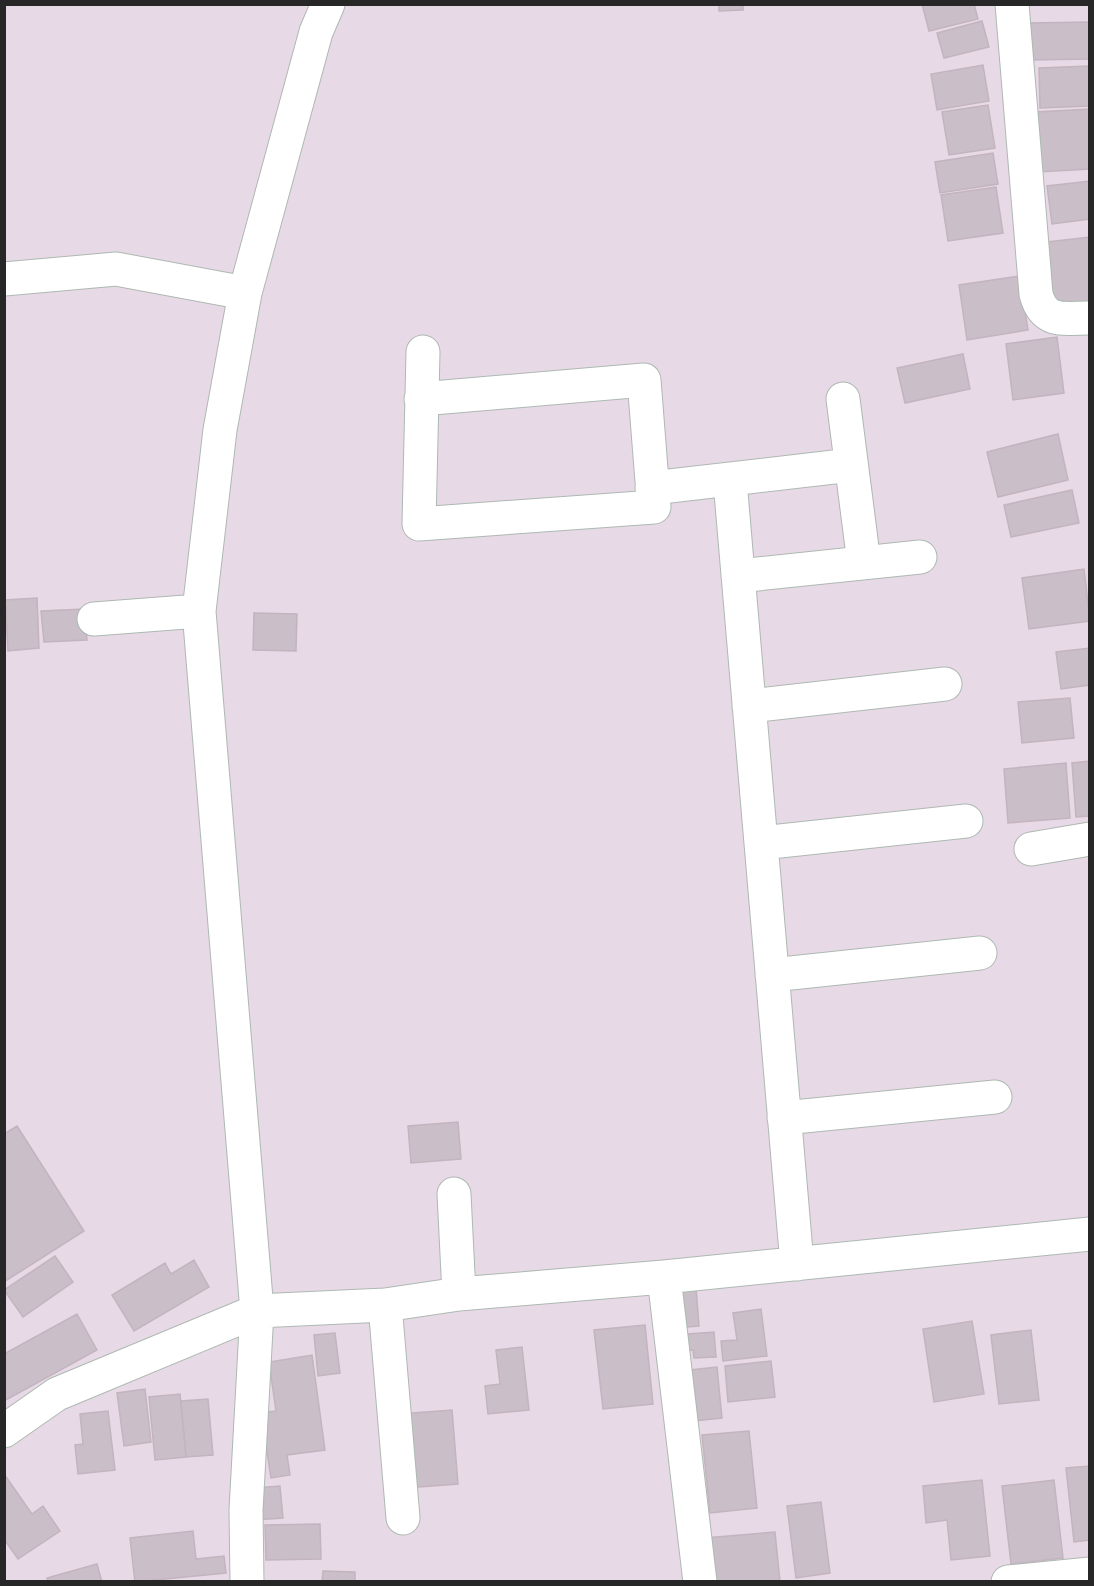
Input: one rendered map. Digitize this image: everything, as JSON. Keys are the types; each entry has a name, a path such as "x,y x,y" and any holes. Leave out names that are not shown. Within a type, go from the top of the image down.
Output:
{"street":[{"path":"247,1581 246,1510 257,1311 199,611 220,430 245,293 316,32 328,4"},
{"path":"1012,4 1036,294 1040,308 1050,316 1089,318"},
{"path":"4,279 116,269 245,293"},
{"path":"421,399 644,380 654,507 419,524 421,399 423,352"},
{"path":"843,399 864,562"},
{"path":"652,488 730,481 851,465"},
{"path":"730,481 796,1264"},
{"path":"738,576 920,556"},
{"path":"94,619 199,611"},
{"path":"749,706 945,684"},
{"path":"761,843 966,821"},
{"path":"1031,849 1089,839"},
{"path":"772,975 980,953"},
{"path":"784,1118 995,1097"},
{"path":"454,1194 459,1294"},
{"path":"4,1431 57,1394 257,1311 385,1305 459,1294 664,1277 1089,1234"},
{"path":"664,1277 700,1581"},
{"path":"385,1305 403,1518"},
{"path":"1008,1581 1089,1574"}],"building":[{"path":"719,4 743,4 743,10 719,11"},
{"path":"922,4 974,4 978,19 929,31"},
{"path":"982,21 989,47 944,58 937,33"},
{"path":"1089,22 1090,59 1029,60 1028,23"},
{"path":"983,65 989,101 937,110 931,74"},
{"path":"1090,66 1090,106 1040,108 1039,68"},
{"path":"988,105 995,148 949,155 942,112"},
{"path":"1090,109 1090,169 1038,172 1034,112"},
{"path":"993,153 998,184 940,193 935,162"},
{"path":"1090,181 1090,219 1052,224 1047,186"},
{"path":"996,187 1003,233 948,241 941,195"},
{"path":"1090,237 1090,306 1047,311 1038,243"},
{"path":"1019,276 1028,330 967,340 959,285"},
{"path":"1057,337 1064,393 1013,400 1006,344"},
{"path":"963,354 970,389 905,403 897,368"},
{"path":"1058,434 1068,480 998,497 987,452"},
{"path":"1072,490 1079,523 1011,537 1004,505"},
{"path":"1084,569 1090,621 1029,629 1022,578"},
{"path":"37,598 39,648 8,651 5,600"},
{"path":"84,609 87,640 44,642 41,611"},
{"path":"254,613 297,614 296,651 253,650"},
{"path":"1090,648 1090,685 1061,689 1056,652"},
{"path":"1070,698 1074,738 1022,743 1018,702"},
{"path":"1090,761 1090,816 1076,817 1072,763"},
{"path":"1066,763 1070,818 1008,823 1004,769"},
{"path":"458,1122 461,1159 411,1163 408,1126"},
{"path":"17,1126 84,1231 4,1282 4,1134"},
{"path":"55,1256 73,1282 23,1317 4,1290"},
{"path":"194,1260 209,1287 134,1331 112,1295 165,1263 171,1274"},
{"path":"696,1288 699,1326 675,1328 672,1290"},
{"path":"761,1309 767,1356 723,1361 721,1341 737,1340 733,1313"},
{"path":"77,1314 97,1350 4,1401 4,1354"},
{"path":"972,1321 984,1394 934,1402 923,1329"},
{"path":"645,1325 653,1404 603,1409 594,1330"},
{"path":"1031,1330 1039,1400 999,1404 991,1335"},
{"path":"714,1332 716,1357 694,1358 693,1350 676,1352 674,1335"},
{"path":"335,1333 340,1373 318,1376 314,1335"},
{"path":"522,1347 529,1410 488,1414 485,1386 500,1384 496,1350"},
{"path":"312,1355 325,1450 287,1455 290,1475 271,1478 261,1413 276,1411 269,1362"},
{"path":"771,1361 775,1397 728,1402 725,1366"},
{"path":"717,1367 722,1418 694,1421 690,1370"},
{"path":"145,1389 151,1442 124,1446 117,1393"},
{"path":"180,1394 186,1457 155,1460 149,1397"},
{"path":"208,1399 213,1455 186,1457 181,1401"},
{"path":"452,1410 458,1484 406,1488 400,1414"},
{"path":"108,1411 115,1470 78,1474 75,1445 83,1444 80,1414"},
{"path":"749,1431 757,1508 710,1513 702,1435"},
{"path":"1090,1466 1090,1540 1074,1542 1066,1468"},
{"path":"4,1474 32,1514 43,1506 60,1531 18,1559 4,1539"},
{"path":"982,1480 990,1556 951,1560 947,1520 926,1523 923,1486"},
{"path":"1054,1480 1063,1558 1011,1564 1002,1486"},
{"path":"280,1486 283,1518 255,1520 253,1488"},
{"path":"821,1502 830,1573 796,1578 787,1506"},
{"path":"320,1524 321,1559 266,1560 265,1525"},
{"path":"193,1531 196,1559 224,1556 226,1573 135,1582 130,1538"},
{"path":"775,1532 780,1582 709,1582 705,1538"},
{"path":"97,1564 102,1582 48,1582 47,1578"},
{"path":"323,1571 355,1572 355,1582 322,1582"}]}
